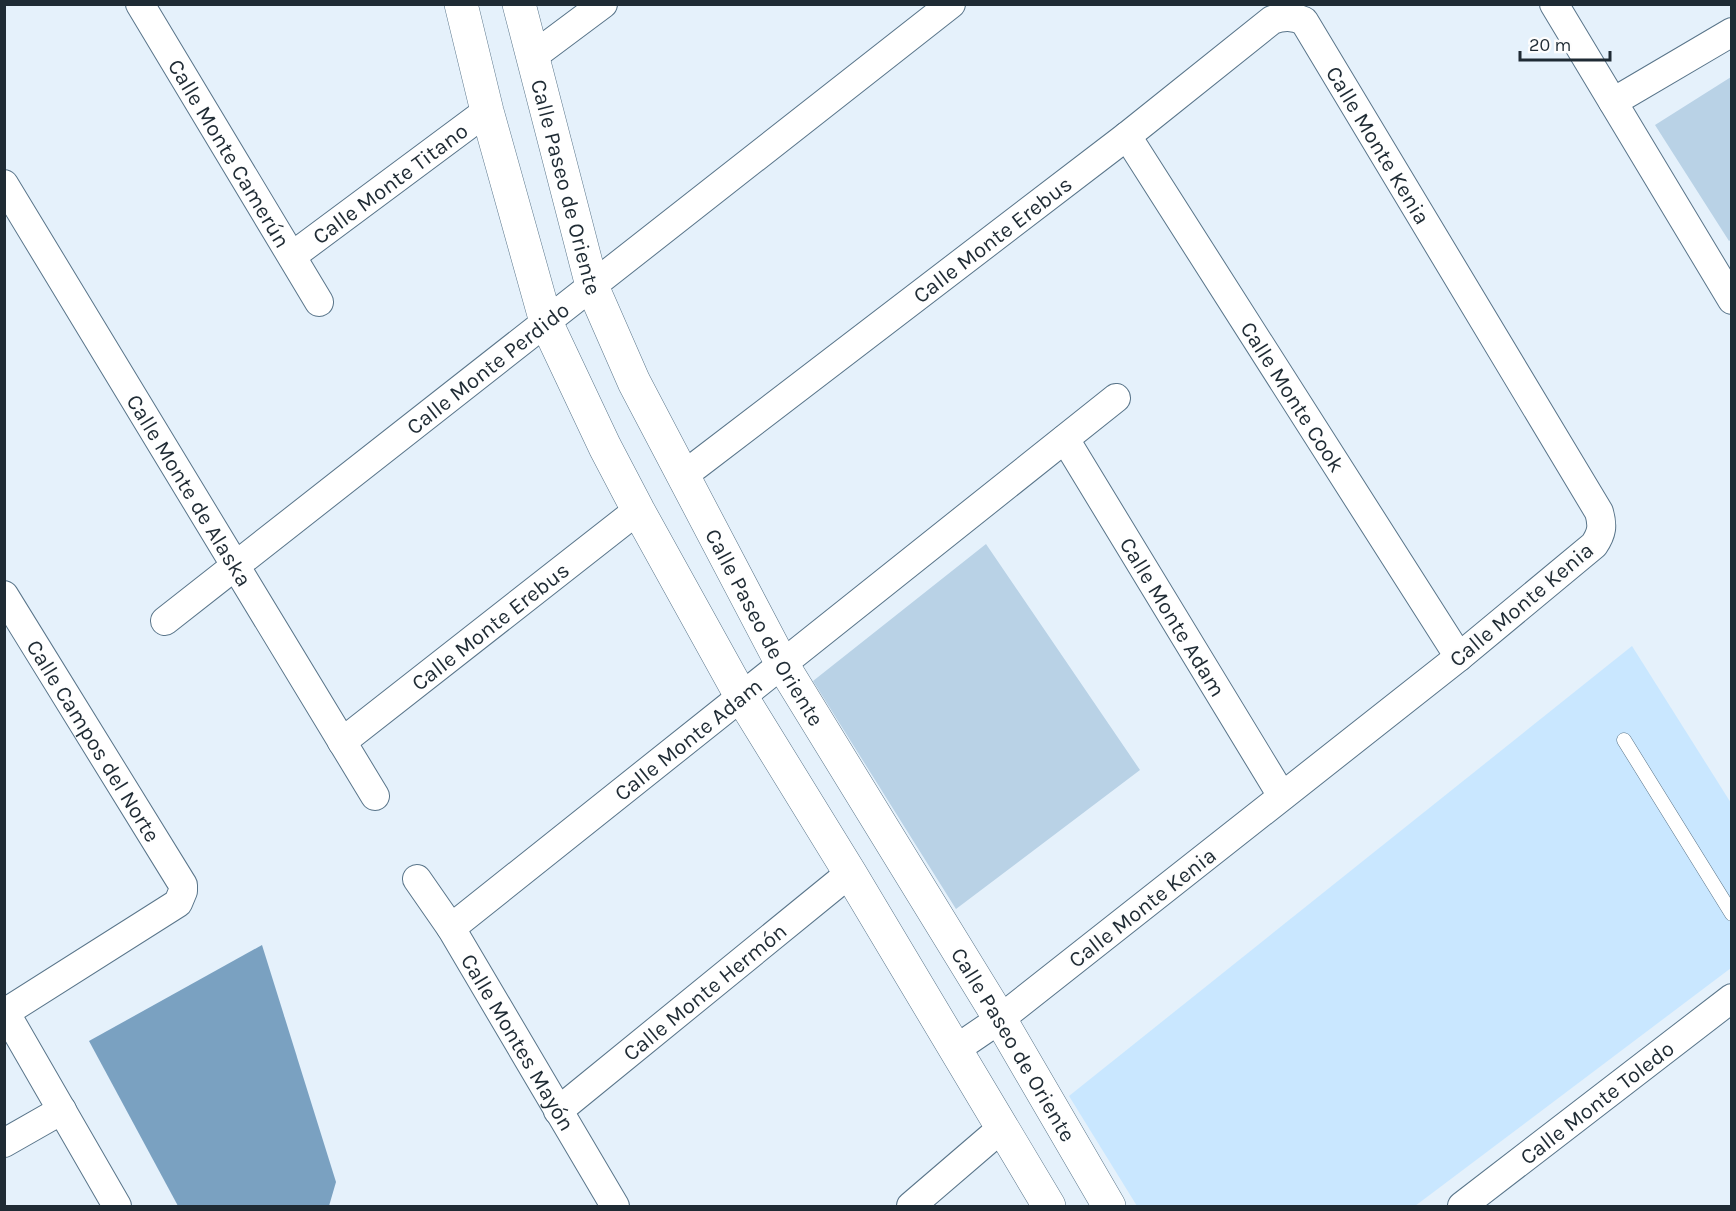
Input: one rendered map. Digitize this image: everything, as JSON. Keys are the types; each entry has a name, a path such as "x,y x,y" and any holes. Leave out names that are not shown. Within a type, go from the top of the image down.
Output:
{"street":[{"name":"Calle Monte Camerún","path":"140,4 319,302"},
{"path":"461,4 487,111 546,322 605,447 741,696 850,873 1049,1206"},
{"name":"Calle Paseo de Oriente","path":"519,4 592,286 634,382 782,664 1000,1019 1109,1206"},
{"path":"532,57 603,4"},
{"name":"Calle Monte Perdido","path":"165,621 951,4"},
{"path":"1554,4 1731,300"},
{"name":"Calle Monte Erebus","path":"684,475 1127,136 1272,20 1283,16 1304,21"},
{"name":"Calle Monte Kenia","path":"956,1049 1000,1019 1459,657 1594,545 1601,534 1602,524 1599,512 1304,21"},
{"path":"1613,102 1731,32"},
{"name":"Calle Monte Titano","path":"292,256 487,111"},
{"name":"Calle Monte Cook","path":"1127,136 1459,657"},
{"name":"Calle Monte de Alaska","path":"4,184 375,796"},
{"name":"Calle Monte Adam","path":"451,928 1116,398"},
{"name":"Calle Monte Adam","path":"1065,439 1282,796"},
{"name":"Calle Monte Erebus","path":"342,742 638,510"},
{"name":"Calle Campos del Norte","path":"4,596 183,885 178,903 5,1011"},
{"name":"Calle Monte Hermón","path":"558,1111 850,873"},
{"name":"Calle Montes Mayón","path":"417,879 451,928 615,1206"},
{"name":"Calle Monte Toledo","path":"1462,1206 1731,998"},
{"path":"5,1011 117,1206"},
{"path":"4,1143 62,1110"},
{"path":"911,1206 1003,1127"}],"lane":[{"path":"1624,740 1731,914"}],"shaded area":[{"path":"1731,77 1732,239 1729,241 1655,125"},
{"path":"986,544 1140,770 956,909 813,681"},
{"path":"1632,646 1731,803 1731,968 1415,1206 1137,1206 1069,1096"},
{"path":"262,945 336,1182 329,1206 178,1206 89,1041"}]}
